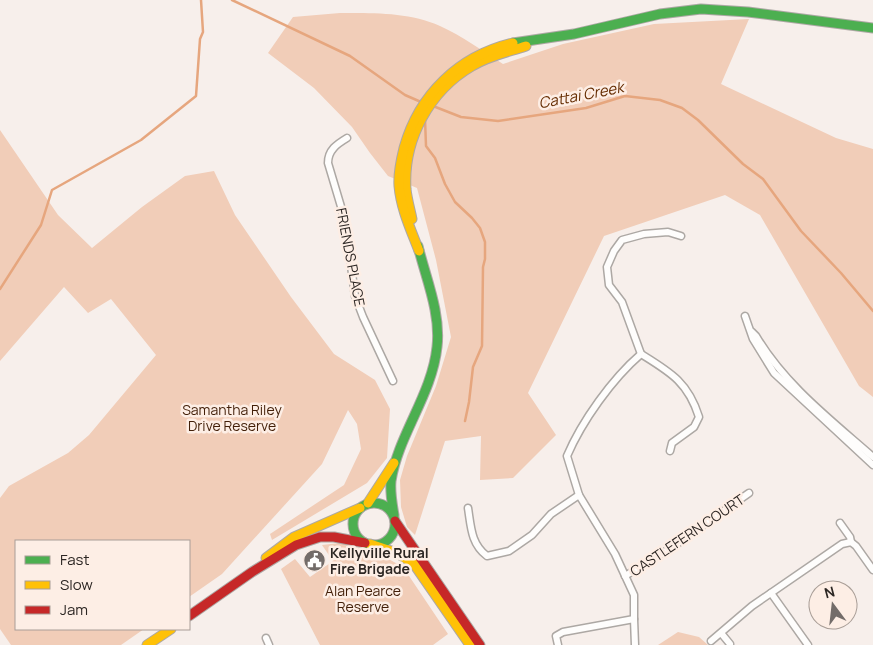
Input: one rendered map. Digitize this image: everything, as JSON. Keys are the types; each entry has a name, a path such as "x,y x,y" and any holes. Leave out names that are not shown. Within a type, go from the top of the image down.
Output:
{"main road":[{"path":"409,142 413,118 432,91 448,75 462,65 493,49 521,41 593,30 656,15 705,9 751,12 873,28"},
{"path":"399,454 364,506 354,517 353,526 356,535 367,544 376,545 388,540 395,528 391,489 392,478 399,454 426,390 437,349 438,333 434,310 419,251 402,204 399,187 400,166 409,142 428,108 452,80 472,66 494,56 545,38"},
{"path":"252,572 272,553 294,537 376,502 390,509 394,518 480,645"},
{"path":"190,615 252,572 296,545 320,537 334,537 398,552 414,564 470,645"},
{"path":"147,645 169,630"}],"street":[{"name":"FRIENDS PLACE","path":"347,138 331,150 328,163 345,220 356,296 363,317 393,380"},
{"path":"670,451 672,444 694,427 700,417 685,386 662,367 640,354 622,302 609,285 607,267 614,251 622,240 644,234 668,232 681,236"},
{"path":"745,316 753,339 774,373 873,464"},
{"path":"750,332 756,336 779,370 821,411 873,457"},
{"path":"636,645 634,595 615,554 579,495 567,456 582,427 623,369 640,354"},
{"name":"CASTLEFERN COURT","path":"625,576 674,546 749,493"},
{"path":"468,508 472,536 479,550 487,556 509,551 532,535 551,514 579,495"},
{"path":"840,523 850,537 851,542 873,570"},
{"path":"711,641 752,606 842,544 851,542"},
{"path":"771,593 808,645"},
{"path":"558,645 556,636 563,632 634,619"},
{"path":"721,633 730,644"},
{"path":"266,638 269,645"}],"green space":[{"path":"340,13 391,14 428,21 456,34 503,64 563,44 654,24 749,19 721,84 836,138 873,149 873,397 859,386 760,215 725,195 604,236 528,393 556,435 513,478 480,480 481,436 445,441 415,535 407,527 401,507 400,480 407,456 436,386 451,337 436,260 417,188 388,176 352,127 314,88 268,53 293,17"},
{"name":"Samantha Riley Drive Reserve","path":"0,130 58,215 92,248 142,207 185,176 214,171 235,215 291,297 334,354 375,380 390,409 387,458 367,483 272,540 270,534 344,485 361,449 357,424 348,410 322,464 222,574 190,596 190,540 15,540 15,630 143,630 121,645 11,645 0,629 0,498 9,486 68,453 89,435 156,355 111,299 88,313 64,287 0,361"},
{"name":"Alan Pearce Reserve","path":"348,542 364,551 376,552 403,567 448,634 433,645 320,645 281,569 295,559 310,577 333,561 322,545"},
{"path":"678,632 699,637 708,645 658,645"}],"waterway":[{"path":"0,289 41,225 52,190 141,140 196,96 200,39 203,32 201,0"},
{"name":"Cattai Creek","path":"232,0 350,56 405,95 421,102"},
{"name":"Cattai Creek","path":"433,106 461,117 498,121 586,108 625,96 660,100 682,108 698,120 743,164 763,179 801,231 841,273 873,311"},
{"path":"425,119 426,146 435,158 445,184 455,202 480,228 485,242 482,346 473,367 465,421"}],"traffic: fast":[{"path":"513,43 574,34 660,14 701,9 748,12 873,28"},
{"path":"394,515 391,481 395,464 400,447 429,382 437,347 438,334 435,309 418,246"},
{"path":"378,503 386,506 392,512 395,524 392,536 386,542 370,545 362,542 356,536 353,520 356,512 362,506 378,503"}],"traffic: slow":[{"path":"419,251 404,211 399,186 401,162 411,129 431,94 444,80 475,57 513,43"},
{"path":"412,219 406,189 406,171 414,135 431,103 457,76 472,66 491,57 526,46"},
{"path":"368,503 394,463"},
{"path":"266,558 294,537 360,508"},
{"path":"370,544 397,553 414,564 470,645"},
{"path":"147,645 170,630"}],"traffic: jam":[{"path":"395,521 480,645"},
{"path":"190,615 252,572 296,545 320,537 334,537 365,543"}],"place":[{"name":"Kellyville Rural Fire Brigade","path":"314,560"}]}
